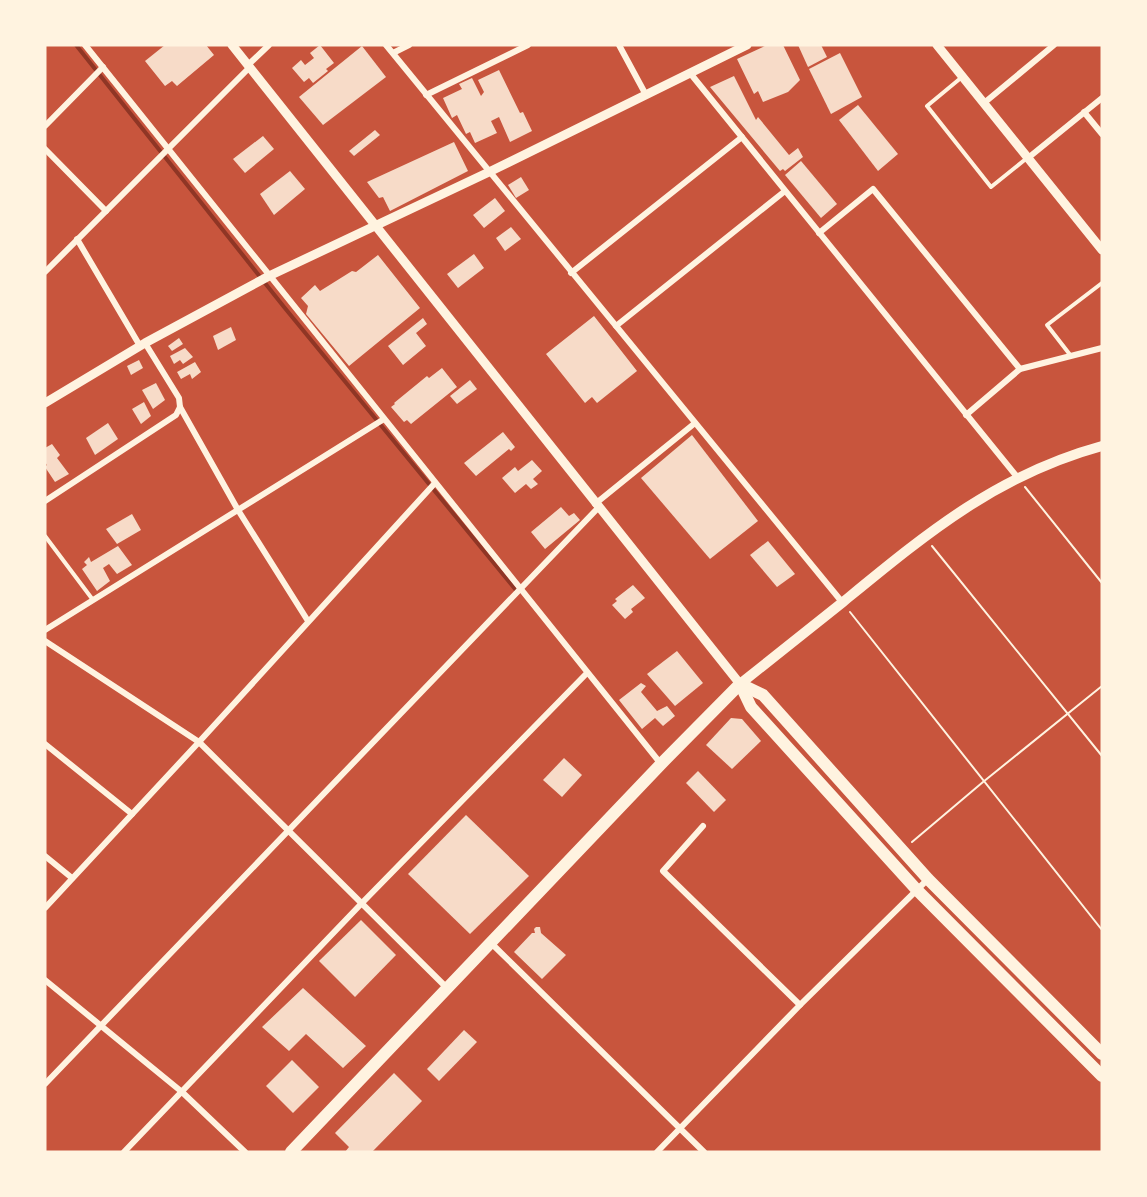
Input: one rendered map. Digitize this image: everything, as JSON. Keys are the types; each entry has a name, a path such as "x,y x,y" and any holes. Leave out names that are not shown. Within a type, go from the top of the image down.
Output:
{"highway":[{"path":"291,1152 740,684"},
{"path":"740,684 763,695 901,851 1102,1054"},
{"path":"740,684 751,707 916,889 1102,1076"}],"main road":[{"path":"740,684 923,536 963,508 1018,478 1056,461 1102,446"}],"street":[{"path":"85,45 661,764"},
{"path":"232,45 740,684"},
{"path":"45,272 269,45"},
{"path":"386,45 842,602"},
{"path":"393,53 409,45"},
{"path":"426,95 528,45"},
{"path":"619,45 646,95"},
{"path":"45,403 142,345 269,276 489,172 747,45"},
{"path":"984,102 1054,45"},
{"path":"939,46 1102,250"},
{"path":"45,126 103,67"},
{"path":"690,73 1018,478"},
{"path":"1028,158 1102,98"},
{"path":"1084,112 1102,134"},
{"path":"572,273 742,137"},
{"path":"45,149 106,211"},
{"path":"819,233 873,189 1020,369"},
{"path":"616,326 785,191"},
{"path":"77,239 142,345 179,398 180,407 238,510 308,621"},
{"path":"966,415 1020,369 1102,348"},
{"path":"45,501 176,415 180,407"},
{"path":"45,630 384,419"},
{"path":"45,1084 520,590 597,506 695,423"},
{"path":"45,908 435,483"},
{"path":"45,641 199,742 448,988"},
{"path":"124,1152 361,904 587,673"},
{"path":"45,744 132,814"},
{"path":"703,826 663,871 800,1005"},
{"path":"45,856 72,878"},
{"path":"657,1152 800,1005 928,879"},
{"path":"491,944 704,1152"},
{"path":"45,980 182,1092 245,1152"}],"lane":[{"path":"962,76 927,106 991,188 1028,158"},
{"path":"1071,356 1047,325 1102,283"},
{"path":"45,536 93,600"}],"path":[{"path":"1018,478 1102,583"},
{"path":"923,536 1102,756"},
{"path":"842,602 1102,930"},
{"path":"901,851 1102,686"}],"building":[{"path":"165,45 206,45 214,55 177,86 172,81 165,86 145,61"},
{"path":"320,45 334,63 313,83 309,78 304,82 292,68 301,60 305,65 314,58 310,53"},
{"path":"767,45 783,45 800,80 788,92 763,102 758,91 754,94 737,59"},
{"path":"798,45 821,45 827,57 808,67"},
{"path":"362,46 386,77 323,125 299,97"},
{"path":"840,53 862,97 831,114 809,69"},
{"path":"499,70 520,113 523,112 532,131 510,142 499,117 491,121 497,133 475,143 470,132 466,134 457,115 452,118 443,98 462,89 459,84 472,78 481,96 484,92 478,80"},
{"path":"734,76 756,120 758,117 789,155 798,148 803,157 785,171 783,169 780,171 710,87"},
{"path":"858,105 898,154 878,171 839,120"},
{"path":"375,130 380,135 354,156 349,151"},
{"path":"263,136 274,149 245,173 233,159"},
{"path":"454,142 468,171 390,211 383,197 379,198 367,182"},
{"path":"801,161 837,204 821,218 785,175"},
{"path":"290,171 305,189 274,215 260,194"},
{"path":"521,177 529,190 516,198 508,185"},
{"path":"495,198 505,211 484,228 473,215"},
{"path":"511,227 521,239 505,251 496,238"},
{"path":"474,254 484,268 458,288 447,274"},
{"path":"378,255 420,308 349,366 306,314 308,306 301,298 315,285 320,291 352,271 356,272"},
{"path":"594,316 637,371 597,403 592,397 585,403 546,354"},
{"path":"423,318 427,324 416,333 426,346 403,365 388,346"},
{"path":"231,327 236,340 218,350 213,336"},
{"path":"179,338 183,344 172,351 168,346"},
{"path":"185,348 193,357 183,364 180,360 174,364 170,356"},
{"path":"139,360 143,368 131,375 127,366"},
{"path":"195,362 201,372 192,379 190,374 181,379 177,372"},
{"path":"442,368 457,387 411,424 407,420 404,422 391,407 427,376 429,378"},
{"path":"470,380 477,389 457,404 450,396"},
{"path":"156,383 165,400 153,409 142,390"},
{"path":"144,402 151,416 141,424 132,409"},
{"path":"108,423 118,439 95,455 86,438"},
{"path":"503,432 515,447 511,451 509,449 476,476 464,463"},
{"path":"692,435 758,521 710,559 641,478"},
{"path":"52,444 60,455 57,458 69,474 55,482 45,467 47,465 45,448"},
{"path":"532,460 542,471 533,479 538,484 531,489 526,484 515,493 502,478 515,467 518,471"},
{"path":"561,507 569,516 574,513 580,520 545,549 531,532"},
{"path":"132,514 141,530 117,544 106,529"},
{"path":"768,541 795,574 777,587 750,555"},
{"path":"118,546 132,565 117,574 109,564 103,568 110,581 97,591 82,569 87,565 84,562 89,557 91,562"},
{"path":"633,585 645,598 631,609 633,612 625,619 612,605 617,601 615,599"},
{"path":"677,651 703,683 675,706 647,674"},
{"path":"641,683 646,686 641,692 657,711 667,706 675,716 663,726 655,718 642,729 619,700"},
{"path":"731,718 742,719 761,741 732,769 706,745"},
{"path":"564,758 582,775 562,797 543,780"},
{"path":"698,771 726,800 714,812 686,783"},
{"path":"466,815 529,876 470,934 408,874"},
{"path":"361,920 396,955 355,997 319,961"},
{"path":"536,927 540,927 541,933 566,955 542,979 514,952 532,933 535,933"},
{"path":"303,988 366,1046 343,1068 306,1034 289,1051 262,1027"},
{"path":"464,1030 477,1042 439,1081 427,1069"},
{"path":"292,1060 319,1087 293,1113 266,1086"},
{"path":"394,1073 422,1101 372,1152 345,1152 349,1147 335,1133"}],"waterway":[{"path":"76,45 284,307 515,589"}]}
